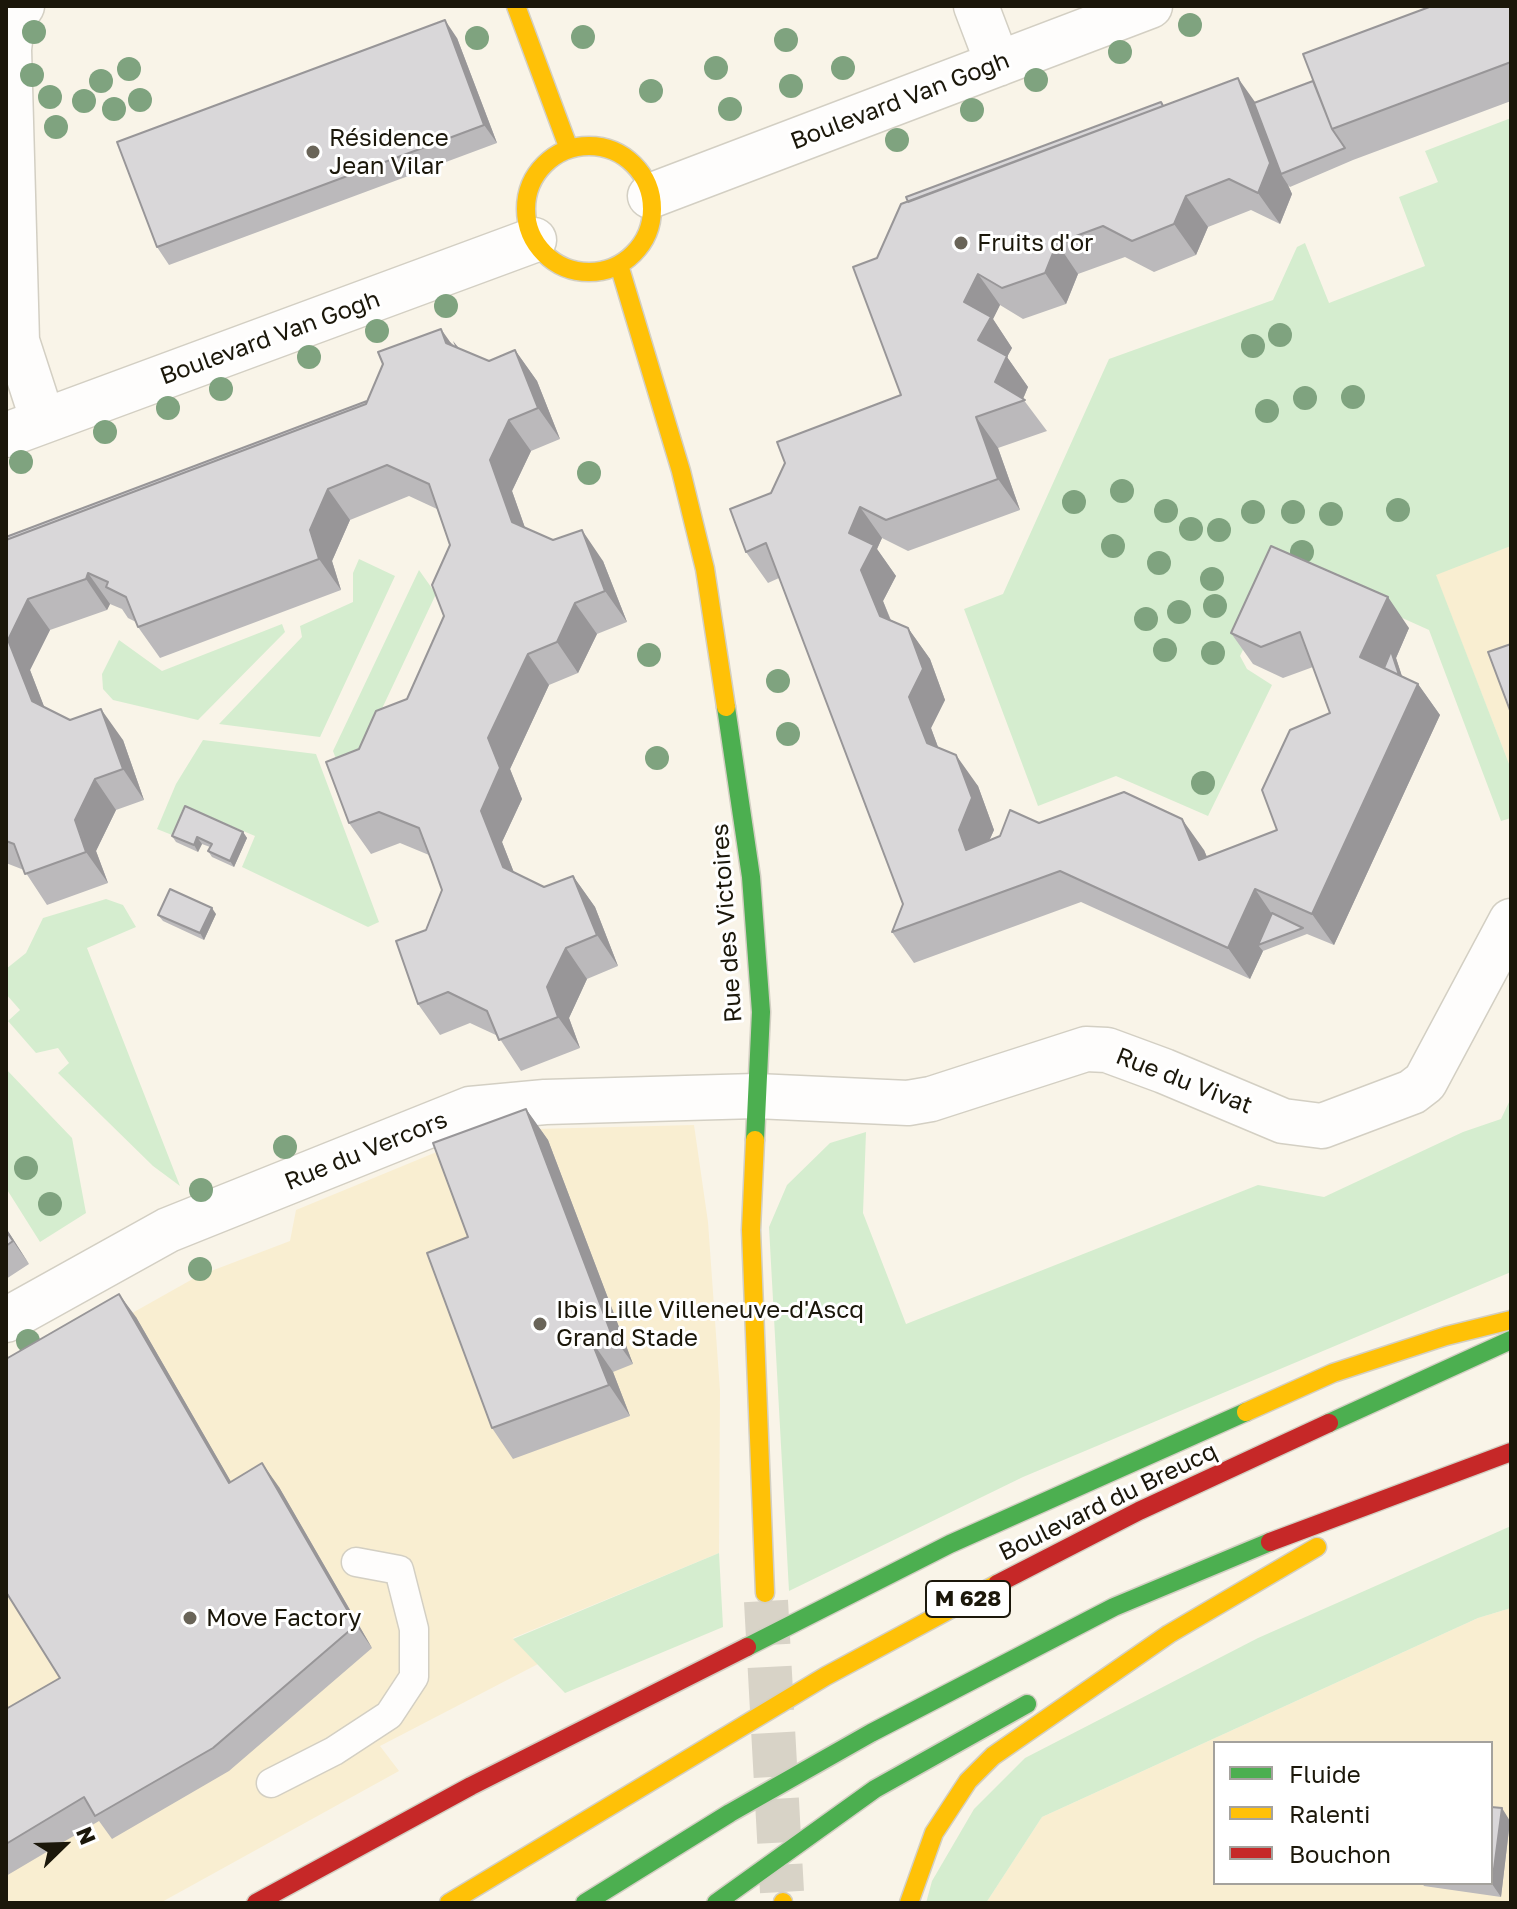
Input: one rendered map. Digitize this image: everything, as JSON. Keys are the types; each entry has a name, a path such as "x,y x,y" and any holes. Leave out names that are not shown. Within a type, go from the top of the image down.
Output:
{"main road":[{"path":"516,6 569,149"},
{"path":"597,147 624,157 639,171 650,196 651,217 646,236 635,253 619,265 591,273 572,270 545,256 534,240 526,211 532,182 543,166 569,149 597,147"},
{"name":"Rue des Victoires","path":"619,265 630,311 689,503 738,775 758,945 761,1012 751,1230 765,1593"},
{"path":"256,1903 484,1779 950,1544 1333,1373 1446,1336 1511,1320"},
{"name":"Boulevard du Breucq","path":"449,1903 671,1768 955,1606 1153,1505 1511,1340"},
{"path":"585,1903 730,1813 1046,1641 1201,1568 1511,1452"},
{"path":"909,1903 934,1833 977,1773 1014,1739 1169,1634 1412,1491"},
{"path":"716,1903 875,1789 1021,1707 1169,1634"}],"street":[{"path":"22,6 13,17 9,49 17,341 24,428"},
{"path":"976,6 998,64"},
{"name":"Boulevard Van Gogh","path":"650,196 1150,6"},
{"name":"Boulevard Van Gogh","path":"24,428 534,240"},
{"name":"Rue du Vivat","path":"756,1096 908,1103 931,1099 1067,1053 1107,1050 1283,1121 1322,1126 1412,1092 1425,1082 1511,921"},
{"name":"Rue du Vercors","path":"6,1320 168,1230 470,1109 545,1102 610,1103 756,1096"}],"lane":[{"path":"271,1783 334,1751 389,1715 414,1677 414,1629 399,1570 356,1562"}],"shaded area":[{"path":"1511,546 1511,769 1435,574"},
{"path":"694,1125 708,1222 720,1391 719,1553 513,1638 538,1664 380,1746 399,1771 160,1903 6,1903 6,1384 198,1276 290,1241 296,1210 456,1144 497,1130"},
{"path":"1511,1608 1511,1903 986,1903 1042,1817 1478,1618"}],"green space":[{"path":"1511,118 1511,546 1436,575 1511,769 1511,818 1501,821 1429,630 1284,565 1240,656 1247,669 1272,685 1208,816 1116,776 1038,806 964,609 1003,594 1109,359 1273,300 1297,247 1305,243 1329,303 1425,266 1399,197 1438,182 1425,151"},
{"path":"359,559 395,576 320,737 219,724 302,637 300,626 353,602 353,573"},
{"path":"419,570 436,594 346,785 333,751"},
{"path":"282,624 285,632 198,720 113,700 103,689 102,674 119,640 162,671"},
{"path":"203,740 316,754 379,922 368,927 242,867 255,836 184,806 172,835 157,829 176,784"},
{"path":"106,899 123,905 136,927 87,948 180,1186 153,1166 58,1073 69,1063 58,1048 36,1053 8,1021 20,1010 6,994 6,969 26,953 43,918"},
{"path":"6,1069 72,1138 86,1213 40,1242 6,1188"},
{"path":"1511,1098 1511,1272 1023,1477 789,1591 769,1227 787,1185 830,1143 866,1132 863,1213 906,1324 1258,1185 1324,1197 1463,1132 1501,1119"},
{"path":"1511,1526 1511,1608 1478,1618 1042,1817 986,1903 926,1903 932,1881 974,1809 1025,1758 1258,1638"},
{"path":"719,1553 723,1627 565,1693 513,1639"}],"building":[{"path":"1432,6 1511,6 1511,62 1332,129 1303,54"},
{"name":"Résidence Jean Vilar","path":"445,20 484,125 157,247 117,142"},
{"path":"1238,78 1270,163 1258,193 1229,179 1186,196 1174,224 1132,241 1103,226 1057,243 1045,273 1002,288 978,274 964,302 991,317 978,340 1007,356 995,382 1025,400 976,417 998,479 886,520 860,507 849,533 874,545 861,570 880,616 908,628 923,669 909,697 927,743 956,755 972,798 959,830 966,850 1000,836 1010,810 1039,823 1124,792 1182,819 1199,860 1277,830 1262,790 1290,730 1330,713 1300,632 1261,647 1231,633 1271,546 1388,597 1360,657 1418,684 1312,914 1255,889 1228,948 1060,871 892,932 903,904 766,543 746,552 730,509 771,493 785,463 777,442 901,395 853,267 877,258 901,204"},
{"path":"1313,81 1332,129 1345,148 1281,174 1254,103"},
{"path":"1161,102 1163,106 908,202 906,197"},
{"path":"441,329 446,343 489,361 515,350 538,408 509,420 490,460 512,522 553,540 582,530 605,591 575,603 557,642 528,654 488,738 500,768 481,811 503,867 544,887 573,876 597,935 566,948 547,987 558,1017 499,1040 487,1011 448,992 418,1004 396,941 426,930 442,890 432,862 419,828 379,812 349,823 326,762 359,749 376,711 407,699 444,616 432,585 450,545 429,484 387,465 328,489 310,530 319,559 138,627 126,597 106,587 108,582 88,573 86,579 28,599 8,640 32,701 70,720 101,709 123,769 95,779 75,820 86,852 25,874 14,844 6,841 6,540 366,404 383,364 378,352"},
{"path":"367,401 366,404 6,540 6,537"},
{"path":"1511,644 1511,713 1488,652"},
{"path":"1391,651 1399,675 1384,668"},
{"path":"185,806 243,832 230,861 208,851 212,844 197,837 194,845 172,836"},
{"path":"170,889 212,908 200,933 158,915"},
{"path":"1272,913 1303,928 1258,945"},
{"name":"Ibis Lille Villeneuve-d'Ascq Grand Stade","path":"526,1109 611,1333 591,1340 609,1385 492,1428 427,1253 468,1237 433,1143"},
{"path":"6,1231 13,1241 6,1246"},
{"name":"Move Factory","path":"119,1294 229,1483 262,1463 356,1625 213,1748 95,1816 84,1797 6,1844 6,1709 60,1678 6,1592 6,1359"},
{"path":"1493,1807 1502,1808 1493,1876"}],"tunnel":[{"path":"766,1601 782,1892"}],"traffic: fast":[{"path":"726,707 751,877 761,1012 755,1140"},
{"path":"1329,1423 1511,1340"},
{"path":"747,1647 950,1544 1246,1412"},
{"path":"585,1903 730,1813 871,1733 1114,1607 1270,1542"},
{"path":"716,1903 875,1789 1027,1704"}],"traffic: slow":[{"path":"516,6 569,149"},
{"path":"589,146 613,151 634,164 647,185 652,209 647,233 634,254 613,267 589,272 565,267 544,254 531,233 526,209 531,185 544,164 565,151 589,146"},
{"path":"619,265 681,471 705,569 726,707"},
{"path":"755,1140 751,1230 765,1593"},
{"path":"1246,1412 1333,1373 1446,1336 1511,1320"},
{"path":"909,1903 934,1833 968,1781 993,1756 1169,1634 1317,1547"},
{"path":"449,1903 826,1676 997,1584"}],"traffic: jam":[{"path":"997,1584 1139,1511 1329,1423"},
{"path":"1270,1542 1511,1452"},
{"path":"256,1903 471,1786 747,1647"}],"place":[{"name":"Résidence Jean Vilar","path":"313,152"},
{"name":"Fruits d'or","path":"961,243"},
{"name":"Ibis Lille Villeneuve-d'Ascq Grand Stade","path":"540,1324"},
{"name":"Move Factory","path":"190,1618"}]}
